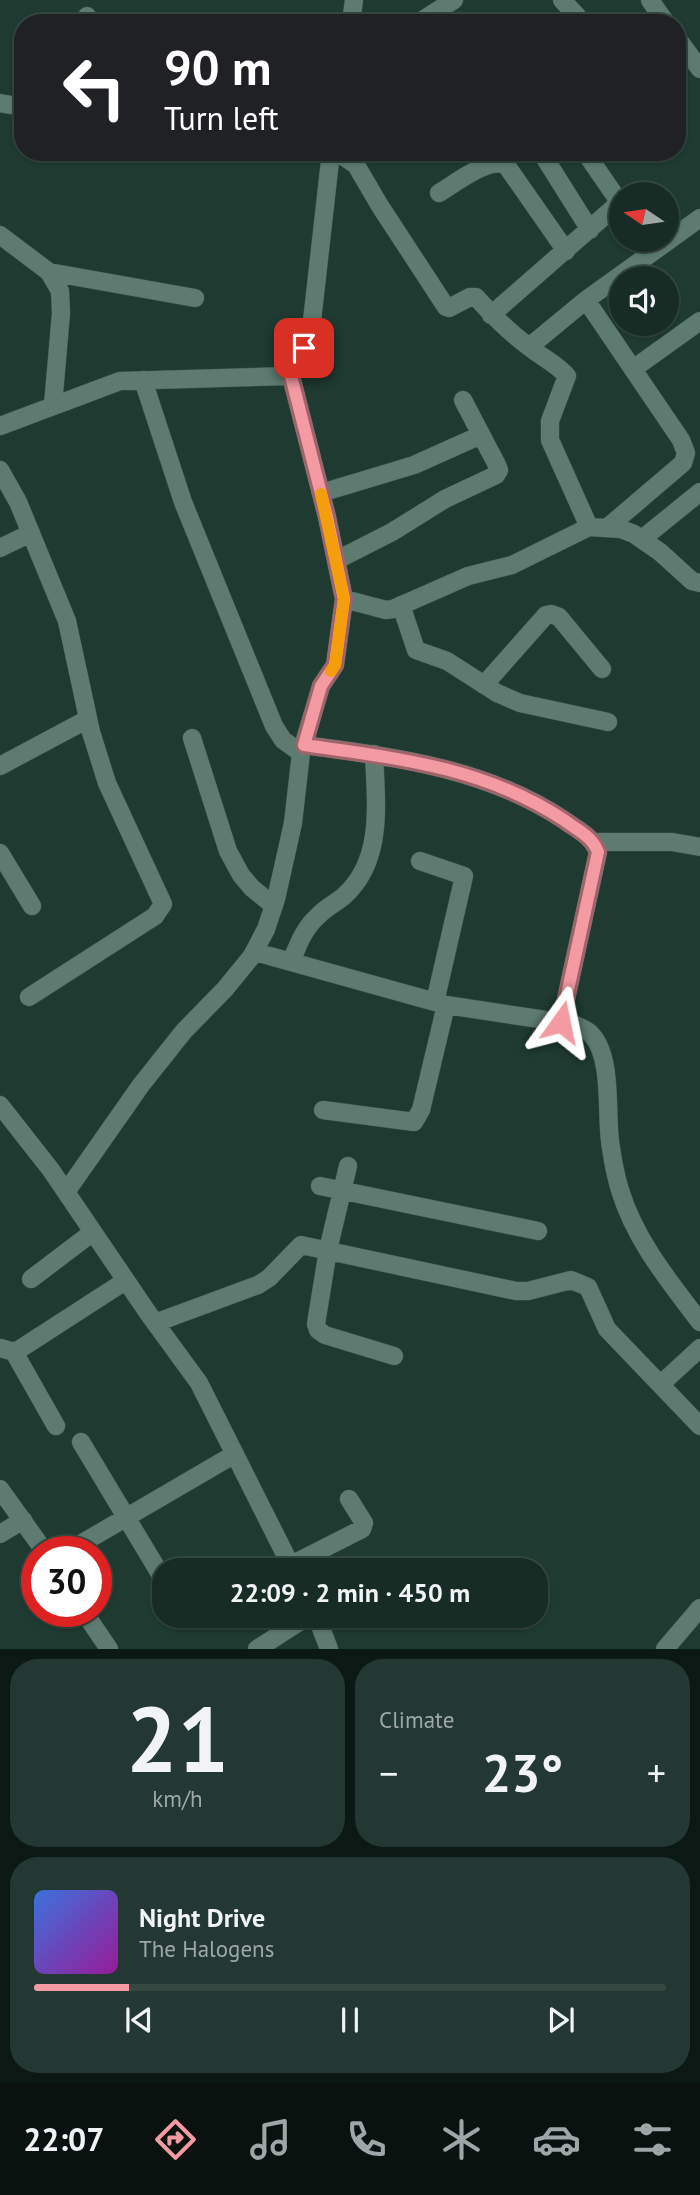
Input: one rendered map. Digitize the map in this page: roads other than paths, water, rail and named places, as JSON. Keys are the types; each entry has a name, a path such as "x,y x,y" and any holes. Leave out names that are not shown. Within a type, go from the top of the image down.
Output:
{"street":[{"path":"432,14 454,0"},
{"path":"562,0 575,14"},
{"path":"686,50 700,68"},
{"path":"66,1192 141,1085 184,1031 225,989 255,952 274,906 293,823 302,749 321,686 335,665 344,599 337,560 291,376 304,348 314,308 330,161"},
{"path":"351,161 356,164 446,307 473,296 528,347 559,366 567,376 550,421 550,440 589,527"},
{"path":"547,161 590,230"},
{"path":"491,315 618,204 618,200 591,161"},
{"path":"439,193 488,164 506,164 566,251"},
{"path":"528,347 586,300 699,220"},
{"path":"0,235 49,272 60,291 61,313 52,405"},
{"path":"49,272 195,298"},
{"path":"586,300 681,440 685,453 683,463 608,527"},
{"path":"633,369 700,321"},
{"path":"0,426 120,381 291,376"},
{"path":"143,380 183,502 274,726 283,740 302,749 374,754 473,776 512,790 543,807 594,842 598,852 561,1022"},
{"path":"337,560 392,532 445,499 496,475 499,470 497,465 463,400"},
{"path":"321,493 414,465 481,435"},
{"path":"0,470 31,533 67,621 88,719 107,783 163,904 155,916 29,997"},
{"path":"642,540 700,492"},
{"path":"344,599 386,610 401,606 468,576 512,565 589,527 621,528 660,552 697,580"},
{"path":"0,548 31,533"},
{"path":"401,606 416,650 447,661 497,693 520,703 608,722"},
{"path":"484,685 546,615 551,614 559,617 602,669"},
{"path":"0,766 88,719"},
{"path":"192,738 228,851 241,875 274,906"},
{"path":"291,962 302,936 317,916 345,895 354,884 372,848 377,830 374,754"},
{"path":"594,842 672,842 700,847"},
{"path":"0,853 32,906"},
{"path":"323,1110 414,1122 421,1110 464,876 420,861"},
{"path":"255,952 440,1004 573,1024 589,1032 601,1051 610,1147 621,1192 642,1240 658,1267 700,1322"},
{"path":"0,1105 66,1192 199,1383 287,1558"},
{"path":"348,1167 328,1250 316,1324 318,1330 325,1335 394,1356"},
{"path":"320,1186 538,1231"},
{"path":"31,1279 93,1231"},
{"path":"155,1323 269,1279 301,1245 516,1291 528,1291 570,1280 577,1281 588,1287 607,1329 700,1426"},
{"path":"56,1426 7,1350 127,1282"},
{"path":"661,1384 700,1348"},
{"path":"81,1442 152,1560"},
{"path":"94,1536 235,1454"},
{"path":"0,1489 34,1536"},
{"path":"309,1558 362,1530 364,1523 349,1499"},
{"path":"0,1534 23,1520"},
{"path":"665,1649 700,1608"},
{"path":"94,1627 109,1649"},
{"path":"262,1648 291,1628"},
{"path":"321,1628 329,1649"}]}
